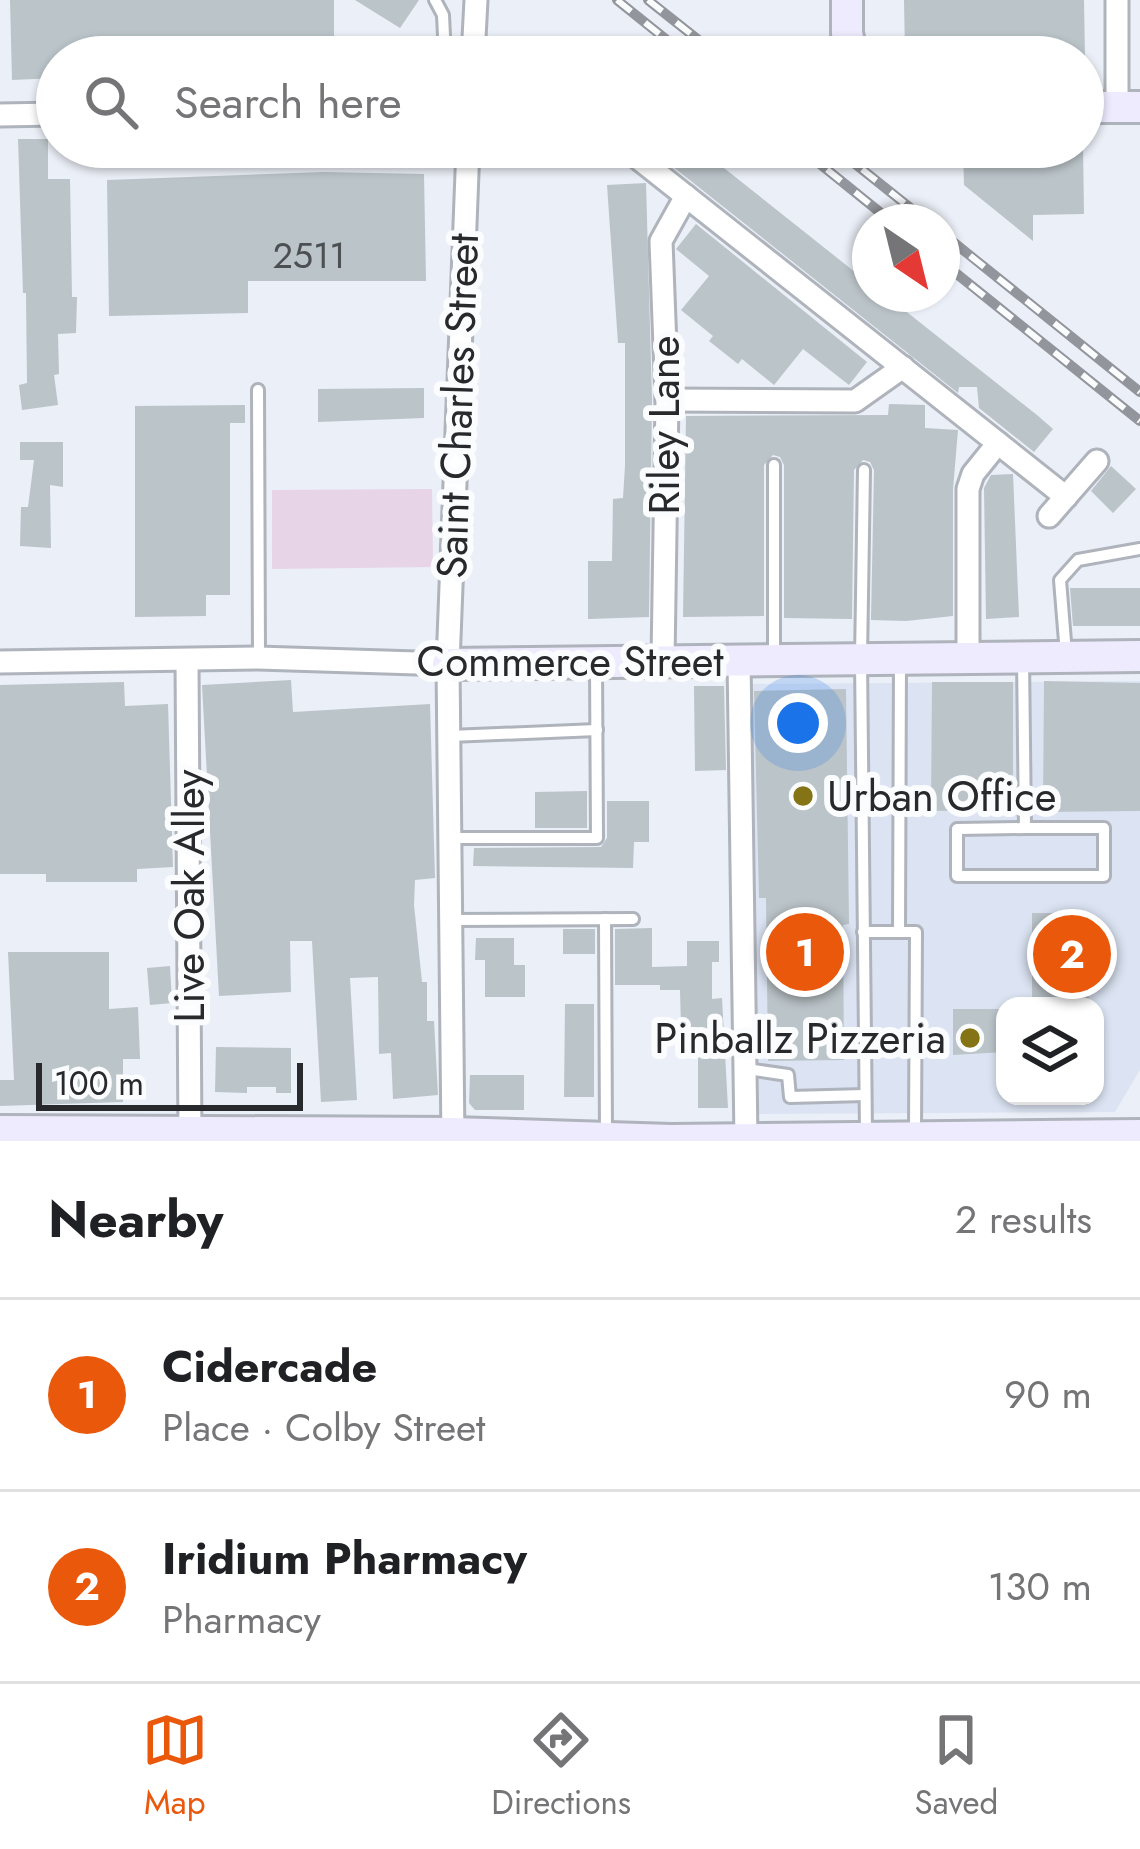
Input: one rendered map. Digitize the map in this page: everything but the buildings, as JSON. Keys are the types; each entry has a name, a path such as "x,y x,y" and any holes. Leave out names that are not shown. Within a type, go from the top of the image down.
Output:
{"street":[{"path":"474,36 476,0"},
{"path":"847,0 850,36"},
{"path":"1117,0 1129,107"},
{"path":"0,115 36,114"},
{"name":"Saint Charles Street","path":"453,1137 448,664 467,168"},
{"path":"651,168 1066,497"},
{"name":"Riley Lane","path":"663,661 667,400 661,242 686,196"},
{"path":"667,400 855,401 903,368"},
{"path":"968,658 968,489 973,474 998,443"},
{"path":"1049,516 1097,461"},
{"name":"Commerce Street","path":"0,662 259,658 448,664 1140,656"},
{"name":"Live Oak Alley","path":"187,660 190,1136"},
{"path":"739,660 746,1139"},
{"path":"0,1131 645,1140 1140,1135"}],"lane":[{"path":"435,0 444,36"},
{"path":"258,390 259,658"},
{"path":"774,465 774,660"},
{"path":"864,470 866,1137"},
{"path":"1066,657 1060,580 1078,560 1140,549"},
{"path":"1023,657 1024,828"},
{"path":"899,932 900,658"},
{"path":"450,838 597,838 596,662"},
{"path":"448,736 596,730"},
{"path":"1024,828 1104,828 1104,876 957,876 957,829 1024,828"},
{"path":"605,919 606,1136"},
{"path":"451,920 634,919"},
{"path":"863,932 916,932 916,1137"},
{"path":"747,1069 788,1075 790,1097 866,1095"}],"shaded area":[{"path":"432,489 433,567 272,569 272,490"},
{"path":"1140,681 1140,1070 1115,1112 756,1114 747,684"}],"railway":[{"path":"617,0 662,36"},
{"path":"648,0 693,36"},
{"path":"825,168 870,204"},
{"path":"860,168 905,204"},
{"path":"960,247 1140,392"},
{"path":"960,276 1140,421"}],"place":[{"name":"Urban Office","path":"803,796"},
{"name":"Cidercade","path":"805,952"},
{"name":"Iridium Pharmacy","path":"1072,954"},
{"name":"Pinballz Pizzeria","path":"970,1038"}]}
